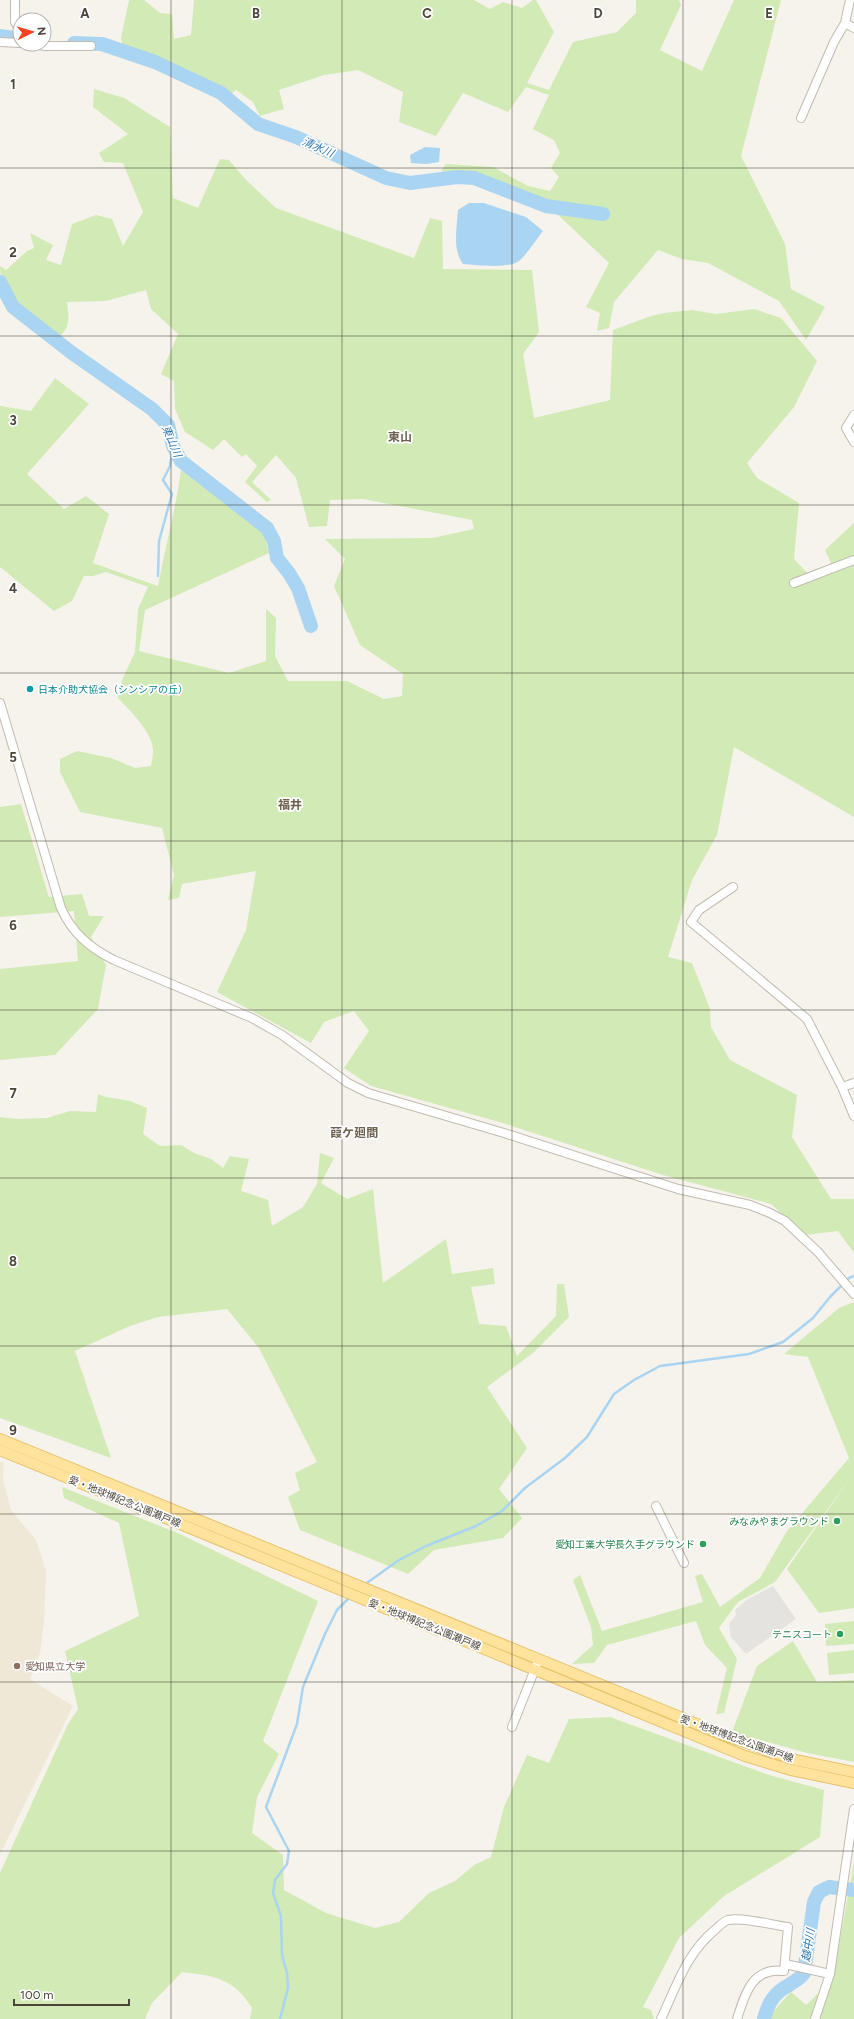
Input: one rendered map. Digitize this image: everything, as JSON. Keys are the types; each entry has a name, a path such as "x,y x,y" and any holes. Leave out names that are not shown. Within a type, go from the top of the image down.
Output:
{"main road":[{"name":"愛・地球博記念公園瀬戸線","path":"0,1439 719,1733 795,1760 854,1772"},
{"name":"愛・地球博記念公園瀬戸線","path":"0,1450 745,1756 791,1770 854,1783"}],"street":[{"path":"15,0 15,12"},
{"path":"801,118 834,42 845,23 850,0"},
{"path":"845,23 854,28"},
{"path":"0,42 12,43"},
{"path":"52,46 91,46"},
{"path":"854,416 846,428 848,434 854,442"},
{"path":"794,583 854,560"},
{"path":"0,703 61,908 67,922 81,938 95,950 114,960 252,1018 282,1035 348,1083 368,1093 678,1188 750,1205 770,1213 785,1221 818,1252 854,1294"},
{"path":"734,887 699,910 691,922 807,1019 842,1087 854,1116"},
{"path":"842,1087 854,1083"},
{"path":"656,1506 684,1563"},
{"path":"512,1727 539,1659"},
{"path":"815,2019 830,1974 854,1809"},
{"path":"661,2019 678,1979 693,1954 706,1937 727,1920 741,1920 788,1928 784,1971 775,1970 763,1973 750,1985 737,2019"},
{"path":"785,1964 830,1974"}],"shaded area":[{"name":"愛知県立大学","path":"0,1462 4,1463 3,1480 11,1510 36,1540 46,1571 44,1624 40,1653 30,1679 73,1706 0,1854"},
{"path":"773,1586 796,1619 746,1654 731,1637 729,1624 736,1615 735,1610 748,1599"}],"green space":[{"path":"129,0 144,0 160,13 172,14 174,39 191,35 194,0 474,0 490,9 503,2 522,8 533,0 536,0 554,32 527,83 549,90 573,42 617,32 636,13 636,0 679,0 681,5 660,50 702,71 734,0 781,0 741,156 785,244 791,289 825,307 806,340 779,301 708,263 682,259 658,250 614,302 609,328 597,331 600,313 586,307 609,263 539,197 476,174 441,171 446,164 493,167 528,186 550,191 559,177 551,168 560,153 554,140 533,129 549,95 526,87 508,112 463,93 436,136 399,122 403,92 358,70 324,75 279,90 284,109 260,116 253,102 236,90 229,96 156,60 123,48 121,38"},
{"path":"94,89 124,98 170,127 173,198 198,208 220,159 229,160 246,180 276,208 414,258 430,218 442,221 443,269 532,270 539,332 523,354 534,418 610,400 613,330 651,316 664,313 692,310 716,314 754,309 781,318 817,361 794,407 747,463 757,478 799,503 794,559 813,579 834,570 825,550 854,523 854,817 734,747 717,835 692,880 668,957 692,963 710,1009 711,1027 730,1060 797,1095 792,1137 831,1199 854,1199 854,1253 838,1231 805,1235 771,1204 663,1175 503,1123 371,1086 344,1068 369,1031 354,1011 324,1022 311,1043 217,992 246,930 256,871 182,884 179,898 168,900 174,875 162,828 80,812 60,772 60,759 77,751 111,758 135,768 151,766 153,750 149,736 140,722 118,698 122,680 135,652 138,609 148,587 106,572 93,576 84,576 72,601 54,611 0,567 0,406 31,411 55,378 89,404 27,474 64,509 86,496 109,514 93,563 158,586 181,470 264,533 269,553 145,610 139,651 229,673 266,661 266,609 276,618 275,656 288,681 347,681 384,699 402,696 403,674 360,645 334,586 345,559 325,539 432,538 474,529 472,520 363,499 330,500 327,526 309,527 296,478 276,455 252,482 271,500 267,502 245,482 257,466 246,454 242,457 224,439 213,450 185,432 175,409 174,381 161,374 178,334 151,309 146,290 106,301 67,302 68,321 66,329 59,338 54,338 18,308 5,289 1,278 0,266 6,270 27,251 34,248 30,233 53,245 46,260 61,265 72,224 96,215 112,219 123,246 143,212 123,163 104,162 99,153 128,134 93,107"},
{"path":"21,804 49,897 82,894 89,916 104,916 91,937 106,965 98,1009 55,1055 0,1060 0,969 78,961 74,911 0,917 0,807"},
{"path":"98,1094 106,1097 130,1101 147,1108 143,1134 160,1146 181,1145 194,1153 211,1159 223,1168 230,1156 249,1159 241,1191 268,1200 272,1226 303,1207 317,1184 320,1153 334,1158 321,1183 347,1199 373,1189 383,1283 446,1239 452,1274 493,1268 495,1284 471,1287 479,1324 506,1326 517,1356 556,1316 557,1284 564,1284 569,1317 533,1353 487,1387 527,1448 499,1489 522,1518 503,1538 434,1550 408,1574 300,1530 288,1497 300,1490 295,1473 317,1462 259,1348 227,1309 158,1317 130,1326 75,1351 111,1458 0,1418 0,1117 17,1119 47,1118 70,1111 96,1112"},
{"path":"854,1302 854,1608 819,1613 787,1569 853,1474 775,1582 738,1602 719,1628 737,1659 724,1713 716,1714 727,1668 705,1645 696,1621 607,1645 594,1663 572,1664 593,1645 591,1627 573,1580 580,1575 602,1631 703,1602 695,1576 702,1574 720,1607 760,1578 787,1531 849,1458 808,1357 784,1354 839,1308"},
{"path":"62,1487 180,1534 318,1601 263,1741 279,1754 257,1797 252,1833 283,1855 284,1890 326,1913 375,1928 399,1922 429,1893 455,1881 474,1865 491,1857 504,1807 527,1755 549,1763 569,1719 610,1717 769,1775 824,1790 820,1837 724,1896 679,1938 643,2007 651,2010 654,2019 250,2019 252,2008 238,1990 230,1984 213,1977 182,1972 152,2003 145,2019 0,2019 0,1873 68,1724 78,1709 65,1651 139,1616 119,1523 64,1498"},
{"name":"テニスコート","path":"854,1621 854,1644 826,1646 825,1624"},
{"path":"793,1641 817,1682 854,1680 854,1762 807,1753 732,1732 757,1666"},
{"path":"854,1650 854,1673 829,1675 827,1653"},
{"path":"854,1861 854,2019 766,2019 791,1992 806,2005 827,1985 838,1951"}],"water":[{"path":"425,147 440,148 439,162 426,164 411,163 410,155"},
{"path":"469,203 484,203 526,217 543,231 519,261 500,266 463,264 457,252 456,245 458,210"}],"waterway":[{"name":"清水川","path":"0,36 12,38"},
{"name":"清水川","path":"74,43 102,44 155,62 221,93 258,124 296,137 386,178 410,183 457,177 474,178 546,206 603,214"},
{"name":"東山川","path":"0,282 13,307 72,353 152,409 168,425 173,446 181,461 267,528 274,541 277,558 289,573 298,588 311,626"},
{"path":"158,576 159,541 172,494 163,480 170,466 173,446"},
{"path":"364,1585 399,1560 426,1546 476,1526 502,1511 525,1488 565,1458 587,1437 614,1394 634,1380 660,1366 749,1354 783,1342 813,1318 830,1297 849,1278 854,1276"},
{"path":"280,2019 288,1988 287,1973 282,1955 281,1916 273,1893 275,1880 287,1864 289,1851 266,1807 297,1724 303,1687 325,1634 337,1610 350,1597"},
{"name":"越中川","path":"764,2019 767,2008 772,1999 779,1991 804,1973 814,1902 819,1892 829,1887 854,1890"}],"place":[{"name":"日本介助犬協会（シンシアの丘）","path":"30,689"},
{"name":"みなみやまグラウンド","path":"837,1521"},
{"name":"愛知工業大学長久手グラウンド","path":"703,1544"},
{"name":"テニスコート","path":"840,1634"},
{"name":"愛知県立大学","path":"17,1666"}],"district":[{"name":"東山","path":"400,437"},
{"name":"福井","path":"290,805"},
{"name":"葭ケ廻間","path":"354,1133"}]}
